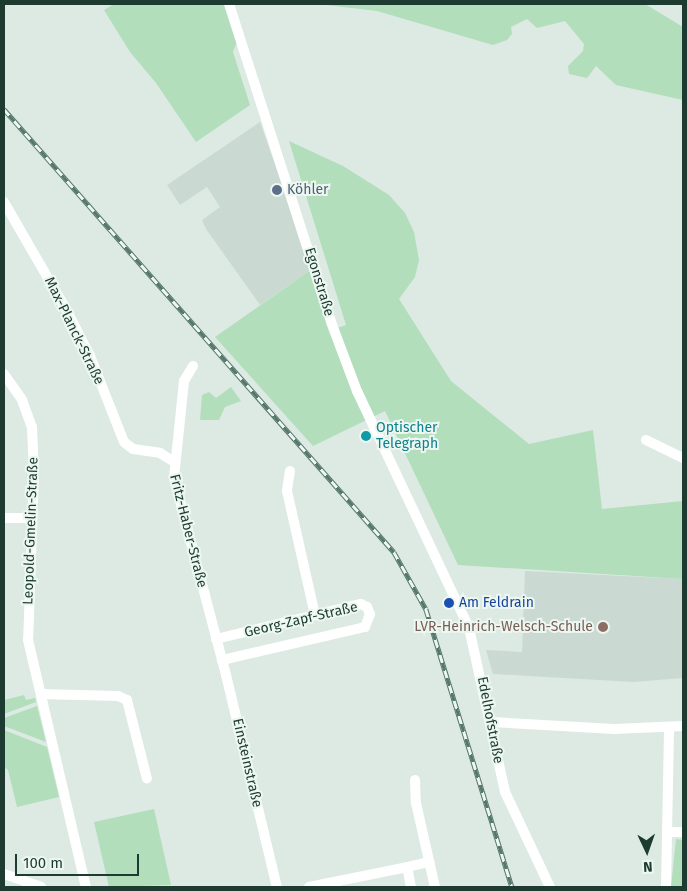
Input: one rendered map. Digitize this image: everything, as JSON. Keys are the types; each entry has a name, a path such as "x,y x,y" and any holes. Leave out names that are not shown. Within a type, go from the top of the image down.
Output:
{"street":[{"name":"Egonstraße","path":"229,4 344,358 434,550"},
{"name":"Max-Planck-Straße","path":"4,202 68,311 90,356 124,442 133,449 160,454 173,461"},
{"name":"Fritz-Haber-Straße","path":"193,366 184,381 173,461 174,478 216,639"},
{"name":"Leopold-Gmelin-Straße","path":"4,374 22,400 32,427 32,518 28,640 86,887"},
{"path":"646,440 683,458"},
{"path":"290,471 287,491 315,615"},
{"path":"4,518 32,518"},
{"name":"Edelhofstraße","path":"434,550 470,628 505,792 550,887"},
{"name":"Georg-Zapf-Straße","path":"216,639 361,604 367,607 370,614 365,627 222,660"},
{"name":"Einsteinstraße","path":"216,639 277,887"},
{"path":"41,694 118,696 127,700 147,779"},
{"path":"491,722 614,729 683,726"},
{"path":"666,887 669,727"},
{"path":"415,780 416,803 435,887"},
{"path":"668,832 683,832"},
{"path":"309,887 428,862"},
{"path":"406,867 411,887"},
{"path":"4,874 41,887"}],"shaded area":[{"path":"260,122 312,269 260,305 206,229 202,220 220,207 207,187 180,205 167,185"},
{"name":"LVR-Heinrich-Welsch-Schule","path":"525,571 683,579 683,678 633,682 493,674 486,650 522,652"}],"green space":[{"path":"114,4 225,4 237,42 233,52 250,105 196,142 156,83 130,52 104,10"},
{"path":"318,4 645,4 683,27 683,100 616,85 596,66 587,78 569,74 568,66 583,51 584,44 565,21 537,28 527,19 511,27 512,34 507,40 493,45 377,11"},
{"path":"289,141 343,166 389,195 405,213 414,232 419,260 415,277 399,299 451,381 529,444 593,430 602,509 683,501 683,579 458,565 385,411 313,446 215,337 312,269 331,330 346,325"},
{"path":"231,387 241,401 225,407 219,420 200,420 202,395 209,392 216,398"},
{"path":"24,695 26,700 35,698 36,702 4,714 4,700"},
{"path":"37,706 46,742 4,726 4,718"},
{"path":"4,730 47,747 59,797 17,807 8,770 4,767"},
{"path":"154,809 171,885 109,887 94,822"},
{"path":"676,839 683,840 683,887 671,887"}],"railway":[{"path":"4,109 394,552 426,609 512,887"}],"place":[{"name":"Köhler","path":"277,190"},
{"name":"Optischer Telegraph","path":"366,436"},
{"name":"Am Feldrain","path":"449,603"},
{"name":"LVR-Heinrich-Welsch-Schule","path":"603,627"}]}
